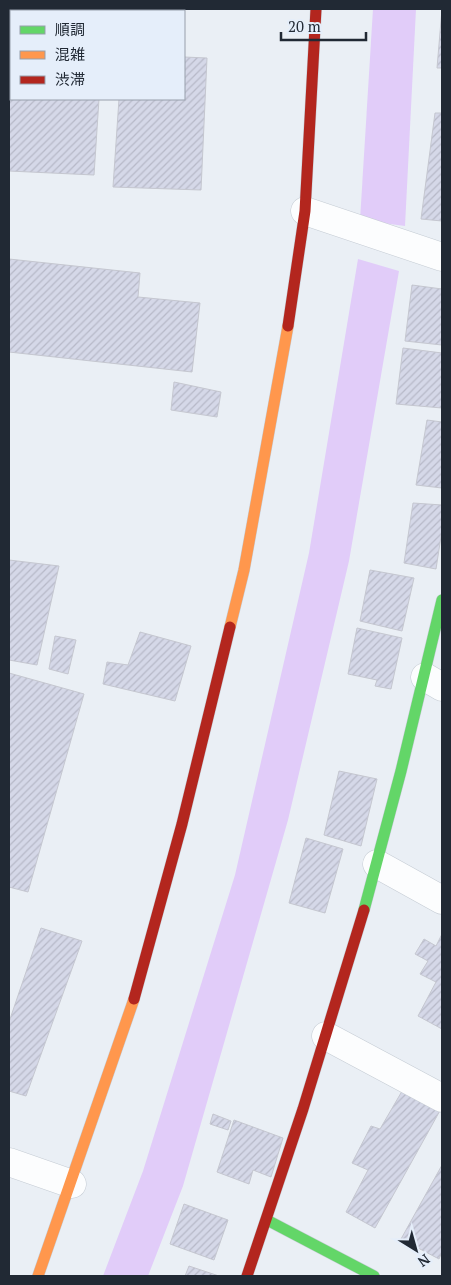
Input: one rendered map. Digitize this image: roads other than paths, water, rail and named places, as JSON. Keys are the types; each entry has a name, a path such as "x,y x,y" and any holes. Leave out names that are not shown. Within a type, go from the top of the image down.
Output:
{"street":[{"path":"38,1276 72,1184 133,1005 182,824 244,570 278,388 305,211 316,9"},
{"path":"305,211 442,257"},
{"path":"247,1276 326,1036 434,682 442,600"},
{"path":"377,864 442,900"},
{"path":"326,1036 442,1098"},
{"path":"9,1162 72,1184"},
{"path":"267,1220 374,1276"}]}
